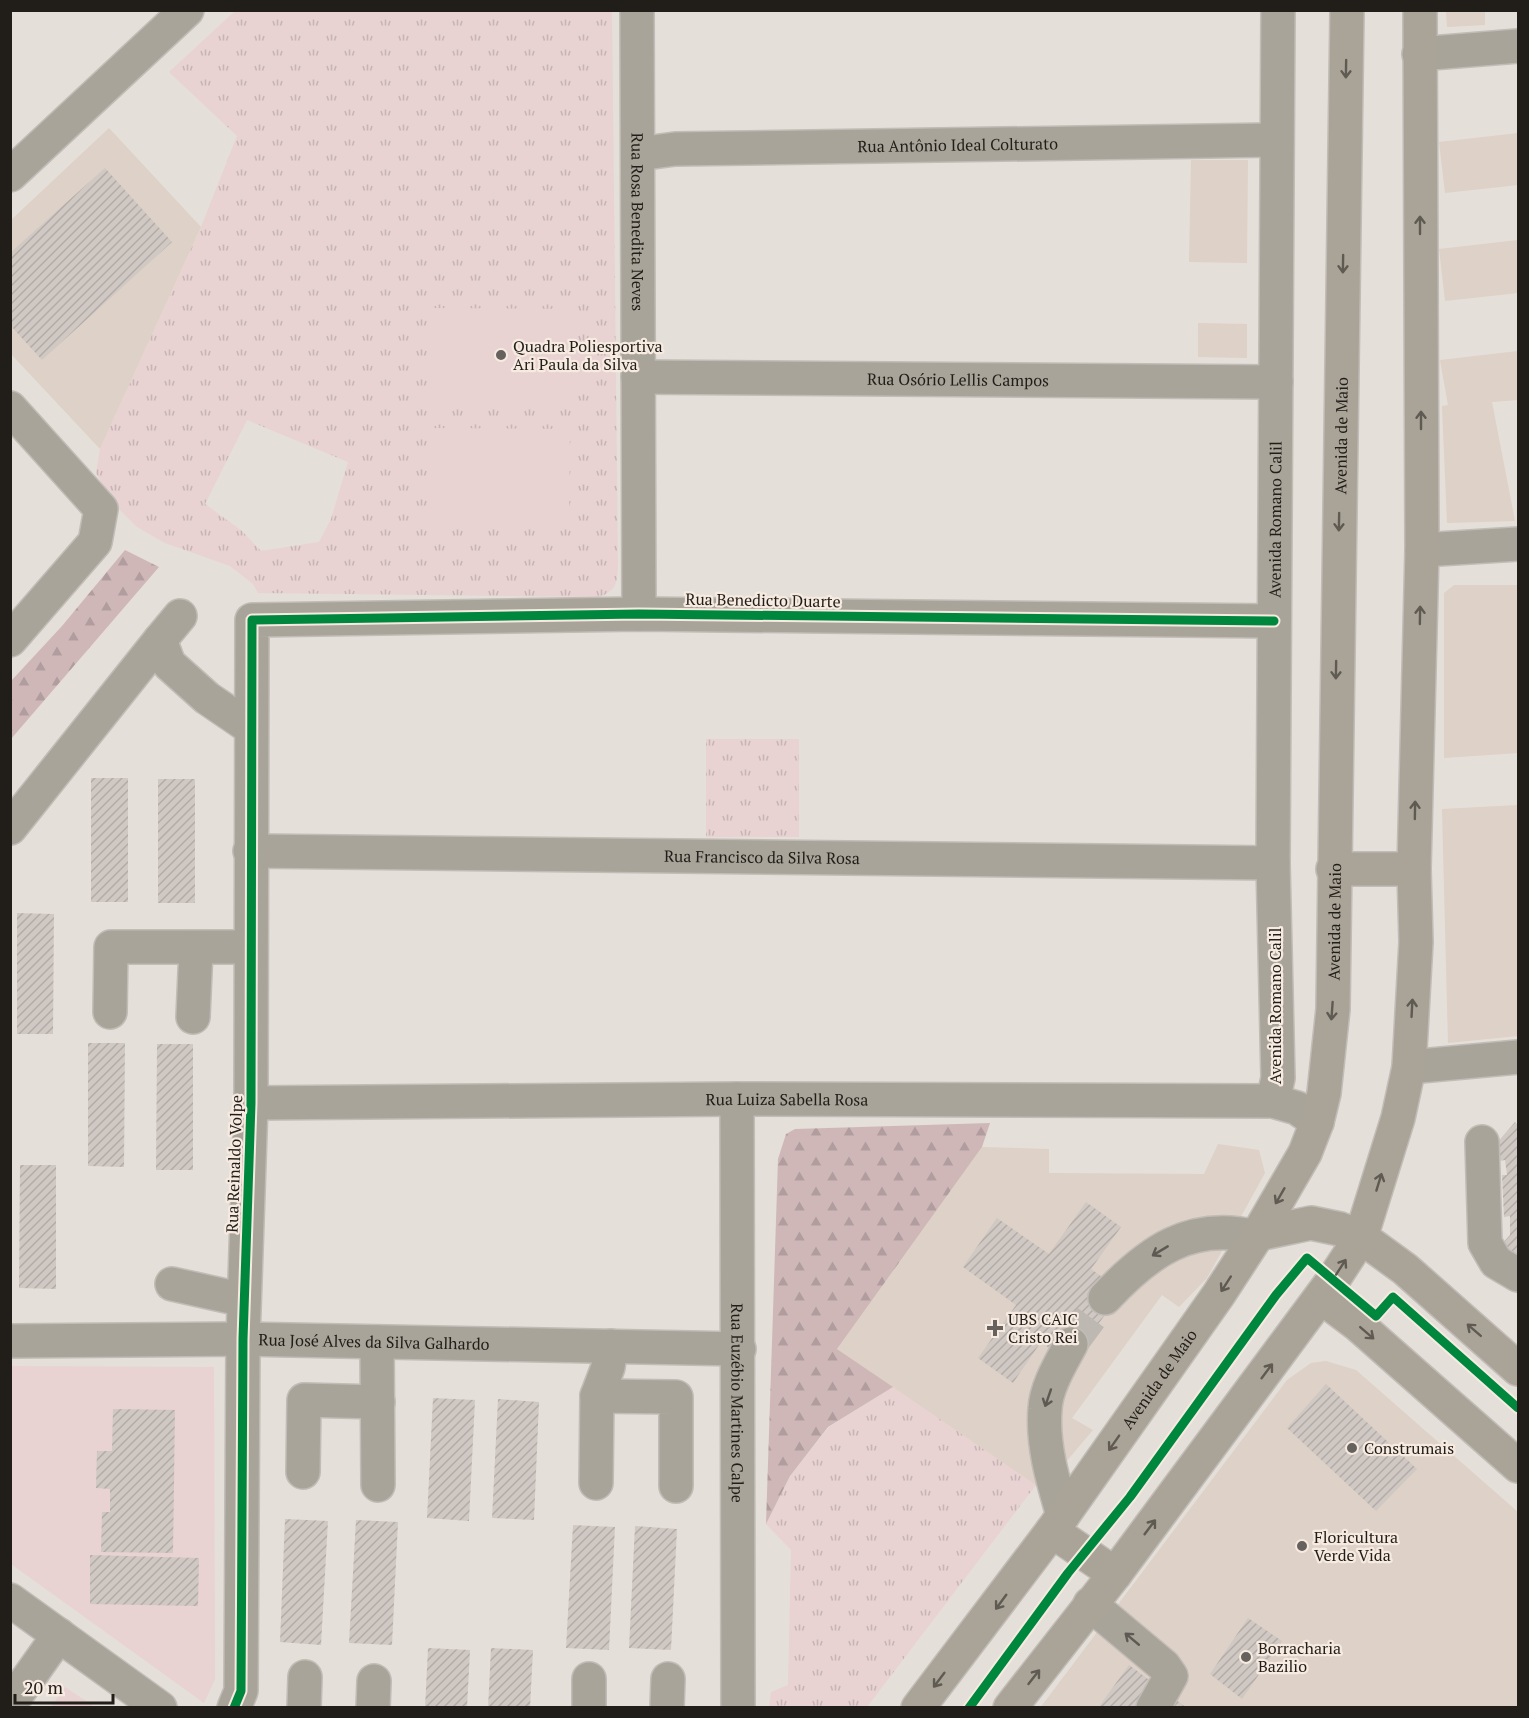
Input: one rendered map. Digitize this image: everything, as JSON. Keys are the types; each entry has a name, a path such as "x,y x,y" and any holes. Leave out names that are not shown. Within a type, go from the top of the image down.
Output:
{"main road":[{"name":"Avenida de Maio","path":"918,1707 1058,1523 1220,1294 1305,1153 1317,1122 1324,1093 1333,1009 1333,869 1347,10"},
{"path":"1010,1707 1114,1574 1322,1297 1361,1237 1398,1118 1409,1067 1416,942 1414,869 1422,549 1420,10"},
{"path":"1333,869 1414,869"},
{"path":"1257,1236 1311,1223 1340,1229 1361,1237 1405,1269 1518,1369"},
{"path":"1322,1297 1518,1466"},
{"path":"1058,1523 1114,1574"}],"street":[{"path":"10,175 187,10"},
{"name":"Rua Rosa Benedita Neves","path":"637,10 639,614"},
{"name":"Avenida Romano Calil","path":"1274,1101 1278,1078 1273,863 1278,10"},
{"path":"1419,54 1518,46"},
{"name":"Rua Antônio Ideal Colturato","path":"638,154 675,149 1277,140"},
{"name":"Rua Osório Lellis Campos","path":"638,377 1276,382"},
{"path":"10,408 101,509 95,542 10,640"},
{"path":"1422,549 1518,544"},
{"name":"Rua Benedicto Duarte","path":"252,620 639,614 1274,621"},
{"name":"Rua Reinaldo Volpe","path":"234,1707 241,1691 243,1339 251,1103 252,620"},
{"path":"10,828 170,628 169,664 207,698 251,728"},
{"name":"Rua Francisco da Silva Rosa","path":"250,851 1273,863"},
{"path":"110,1011 111,947 196,949 250,947"},
{"path":"193,1017 196,949"},
{"path":"1409,1067 1518,1057"},
{"name":"Rua Luiza Sabella Rosa","path":"251,1103 737,1099 1274,1101 1297,1108 1317,1122"},
{"name":"Rua Euzébio Martines Calpe","path":"737,1099 738,1707"},
{"path":"1482,1142 1485,1243 1496,1262 1518,1275"},
{"path":"1105,1298 1131,1270 1160,1249 1184,1237 1215,1233 1257,1236"},
{"path":"172,1284 244,1300"},
{"name":"Rua José Alves da Silva Galhardo","path":"10,1341 243,1339 739,1349"},
{"path":"377,1342 378,1485"},
{"path":"1058,1523 1046,1447 1045,1407 1058,1370 1071,1344"},
{"path":"596,1483 597,1396 608,1367 611,1346"},
{"path":"597,1396 676,1397 676,1486"},
{"path":"303,1472 304,1401 378,1402"},
{"path":"10,1600 160,1707"},
{"path":"1090,1604 1164,1666 1171,1676 1153,1707"},
{"path":"10,1704 59,1635"}],"shaded area":[{"path":"1446,11 1485,11 1485,25 1447,27"},
{"path":"109,128 201,227 100,449 11,354 11,220"},
{"path":"1518,133 1518,185 1445,193 1439,142"},
{"path":"1191,160 1248,160 1247,263 1189,262"},
{"path":"1518,240 1518,293 1445,301 1439,249"},
{"path":"1198,323 1247,324 1247,358 1198,357"},
{"path":"1518,351 1518,400 1492,402 1515,521 1447,523 1442,406 1448,405 1440,360"},
{"path":"1454,585 1518,585 1518,753 1444,758 1444,593"},
{"path":"1518,805 1518,1036 1448,1043 1442,809"},
{"name":"UBS CAIC Cristo Rei","path":"1218,1144 1259,1150 1265,1173 1207,1278 1179,1307 1162,1295 1072,1418 1093,1430 1042,1490 837,1349 982,1147 1049,1149 1049,1173 1204,1174"},
{"path":"1326,1361 1356,1370 1518,1512 1518,1707 1040,1708 1287,1380 1311,1363"}],"green space":[{"path":"235,11 612,11 618,567 616,582 609,592 599,597 258,593 253,584 230,566 165,543 137,527 113,503 96,473 100,449 201,227 237,136 169,72","holes":["247,420 348,462 331,519 319,542 261,551 242,531 205,504"]},
{"name":"Quadra Poliesportiva Ari Paula da Silva","path":"430,308 572,309 571,403 430,401"},
{"path":"429,428 570,429 569,527 429,525"},
{"path":"125,550 159,567 11,739 11,681 62,626"},
{"path":"706,739 799,739 799,837 706,837"},
{"path":"990,1123 982,1147 837,1349 893,1387 828,1427 790,1476 766,1524 778,1159 786,1134 795,1129"},
{"path":"11,1366 214,1367 215,1679 204,1703 11,1564"},
{"path":"893,1387 1036,1485 867,1707 769,1707 771,1692 788,1685 791,1550 766,1524 790,1476 829,1427"},
{"path":"65,1687 95,1707 51,1707"}],"building":[{"path":"105,168 172,242 42,360 10,325 10,253"},
{"path":"91,778 128,778 128,902 91,902"},
{"path":"158,779 195,779 195,903 158,903"},
{"path":"17,913 54,914 53,1034 17,1034"},
{"path":"88,1043 125,1043 124,1167 88,1166"},
{"path":"157,1044 193,1044 193,1170 156,1170"},
{"path":"1515,1122 1518,1125 1518,1262 1500,1246 1510,1235 1510,1216 1504,1217 1502,1175 1507,1175 1505,1160 1499,1161 1489,1152"},
{"path":"20,1165 56,1165 56,1289 19,1288"},
{"path":"1086,1202 1121,1227 1091,1269 1105,1279 1110,1308 1083,1345 1053,1351 1041,1342 1013,1383 978,1358 1016,1305 963,1267 997,1218 1049,1254"},
{"name":"Construmais","path":"1326,1384 1417,1469 1376,1511 1287,1428"},
{"path":"433,1398 475,1400 469,1521 427,1518"},
{"path":"498,1399 539,1402 534,1520 492,1518"},
{"path":"113,1409 175,1410 173,1553 101,1552 102,1512 110,1512 110,1489 96,1488 97,1451 112,1451"},
{"path":"285,1519 328,1521 321,1645 280,1642"},
{"path":"356,1520 398,1522 392,1645 349,1643"},
{"path":"573,1525 615,1527 609,1650 566,1648"},
{"path":"635,1526 677,1529 671,1650 629,1648"},
{"path":"90,1555 199,1558 198,1606 90,1604"},
{"name":"Borracharia Bazilio","path":"1248,1618 1282,1641 1242,1699 1210,1674"},
{"path":"428,1648 470,1650 467,1708 425,1708"},
{"path":"491,1648 533,1650 530,1708 488,1708"},
{"path":"1129,1665 1187,1708 1098,1708"}],"tunnel":[{"path":"1071,1344 1105,1298"}],"cycle path":[{"path":"234,1708 241,1691 243,1339 251,1103 252,620 639,614 1274,621"},
{"path":"969,1708 1068,1573 1130,1497 1276,1295 1307,1258 1376,1316 1393,1297 1518,1408"}],"place":[{"name":"Quadra Poliesportiva Ari Paula da Silva","path":"501,355"},
{"name":"UBS CAIC Cristo Rei","path":"995,1328"},
{"name":"Construmais","path":"1352,1448"},
{"name":"Floricultura Verde Vida","path":"1302,1546"},
{"name":"Borracharia Bazilio","path":"1246,1657"}]}
